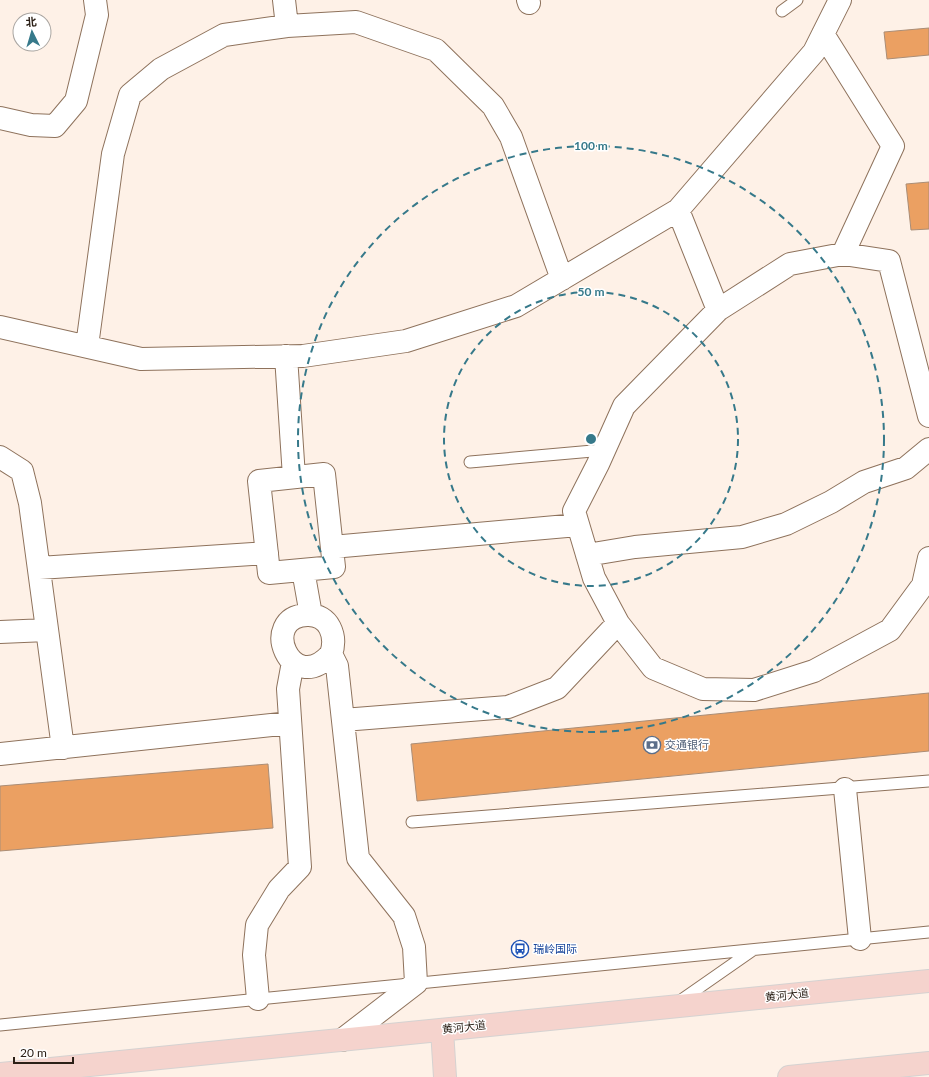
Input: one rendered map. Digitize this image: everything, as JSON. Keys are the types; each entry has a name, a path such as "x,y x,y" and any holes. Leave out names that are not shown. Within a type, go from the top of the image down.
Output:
{"main road":[{"name":"黄河大道","path":"0,1074 929,981"},
{"path":"442,1030 445,1077"},
{"path":"789,1077 929,1063"}],"street":[{"path":"0,118 31,125 55,126 76,102 96,15 95,0"},
{"path":"284,0 287,26"},
{"path":"0,327 141,359 303,356 406,341 516,306 678,210 814,52 840,0"},
{"path":"87,346 113,154 130,95 161,68 224,35 287,26 356,22 436,50 492,106 511,137 562,279"},
{"path":"823,34 893,146 843,254"},
{"path":"678,210 718,310"},
{"path":"929,416 889,261 843,254 790,264 718,310 624,406 574,511 594,578 618,623 653,668 703,689 754,690 814,671 890,630 923,585 929,558"},
{"path":"286,356 294,477"},
{"path":"587,555 635,547 742,537 786,524 831,502 864,482 906,468 929,449"},
{"path":"0,457 22,471 30,503 63,748"},
{"path":"324,474 334,567 269,573 260,481 294,477 324,474"},
{"path":"332,547 578,525"},
{"path":"39,568 267,552"},
{"path":"303,570 311,615"},
{"path":"311,615 326,622 332,629 334,638 331,654 325,661 309,667 293,662 287,656 283,648 284,632 288,624 294,618 311,615"},
{"path":"343,720 508,707 557,688 618,623"},
{"path":"0,632 47,630"},
{"path":"331,654 337,666 358,858 404,916 414,947 416,983 342,1040"},
{"path":"258,999 254,956 257,926 279,889 300,867 288,689 293,662"},
{"path":"0,754 290,723"},
{"path":"845,789 860,939"}],"lane":[{"path":"782,11 797,0"},
{"path":"470,462 604,450"},
{"path":"412,822 929,782"},
{"path":"0,1025 929,932"},
{"path":"670,1007 753,949"}],"building":[{"path":"929,28 929,55 887,59 884,32"},
{"path":"929,182 929,229 911,230 906,184"},
{"path":"929,693 929,751 417,801 411,744"},
{"path":"268,764 273,828 0,851 0,786"}],"place":[{"name":"交通银行","path":"652,745"},
{"name":"瑞岭国际","path":"520,949"}]}
